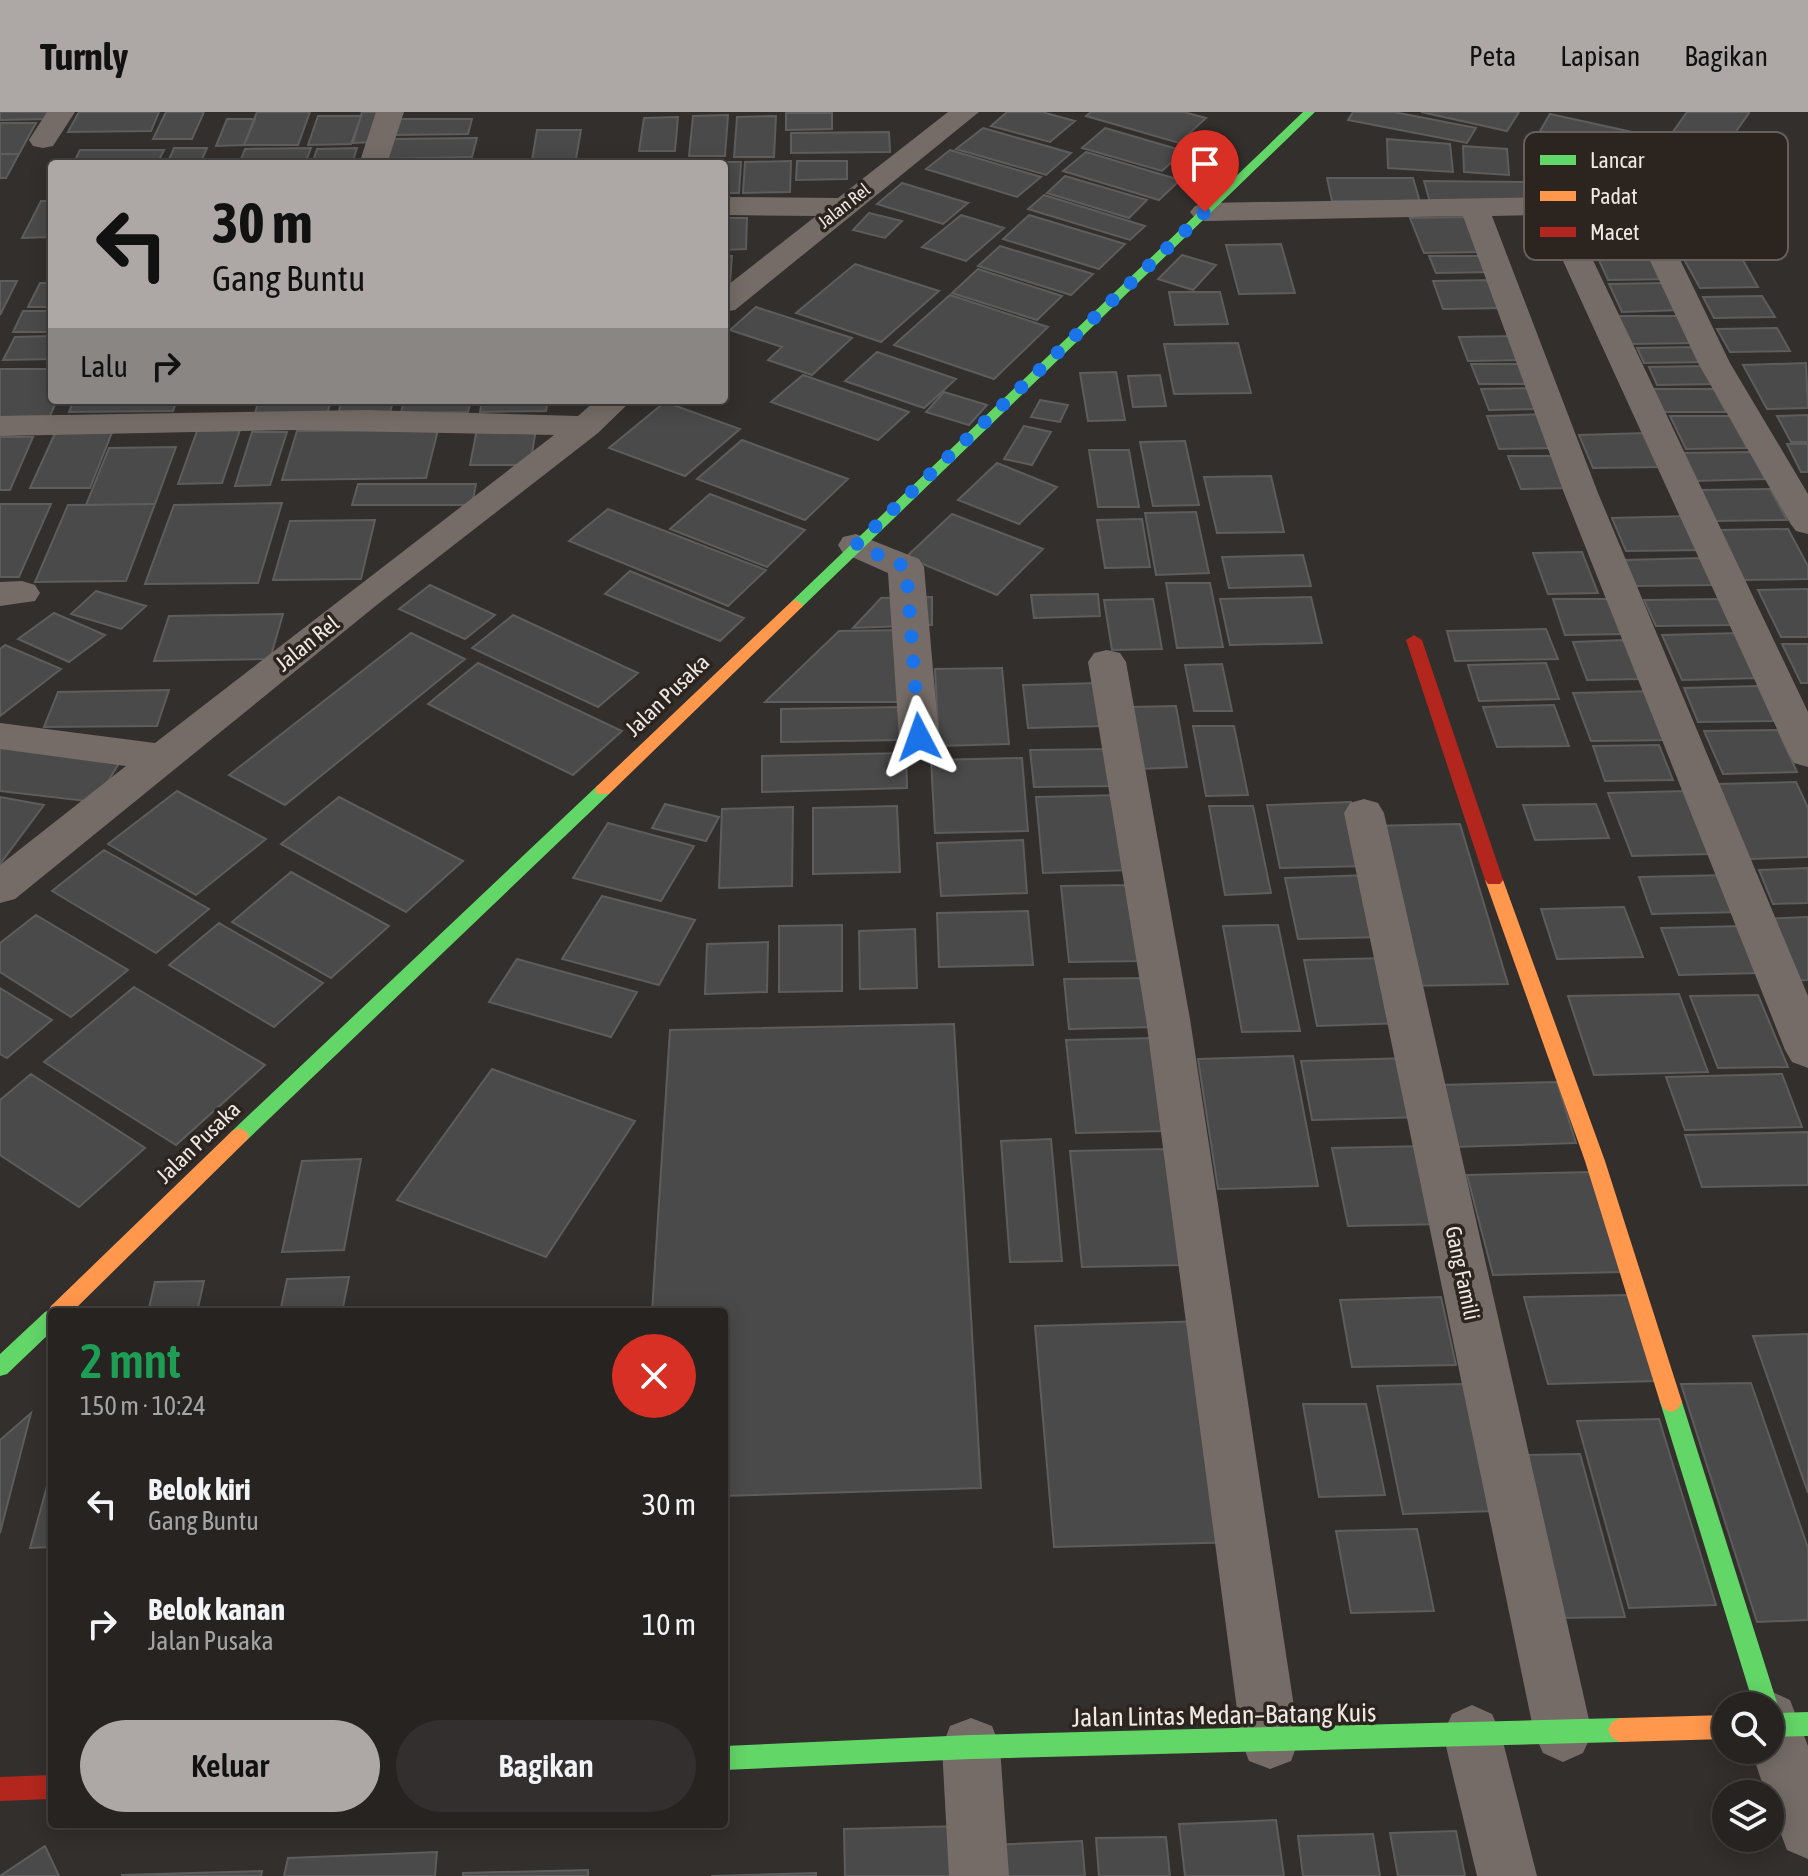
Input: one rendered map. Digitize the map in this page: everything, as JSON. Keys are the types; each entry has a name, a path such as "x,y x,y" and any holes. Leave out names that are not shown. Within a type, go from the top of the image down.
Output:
{"main road":[{"name":"Jalan Pusaka","path":"62,1308 1309,112"},
{"path":"1414,640 1458,778 1595,1161 1760,1692"},
{"path":"0,1367 48,1322"},
{"name":"Jalan Lintas Medan–Batang Kuis","path":"728,1758 971,1747 1563,1733 1712,1724"},
{"path":"0,1789 48,1787"}],"street":[{"path":"43,140 61,112"},
{"path":"374,160 390,112"},
{"name":"Jalan Rel","path":"728,300 965,112"},
{"path":"728,206 842,207"},
{"path":"1205,212 1524,206"},
{"path":"1474,207 1581,493 1808,1050"},
{"path":"1577,260 1808,753"},
{"path":"1665,260 1714,363 1808,523"},
{"name":"Jalan Rel","path":"0,888 611,404"},
{"path":"0,426 472,420 586,426"},
{"path":"856,545 906,567 919,737"},
{"path":"1107,662 1170,1034 1270,1740"},
{"path":"0,736 165,758"},
{"name":"Gang Famili","path":"1364,813 1563,1733"},
{"path":"1472,1734 1507,1876"},
{"path":"971,1747 979,1876"},
{"path":"1784,1763 1808,1829"}],"building":[{"path":"0,112 50,112 46,119 0,120"},
{"path":"79,112 159,112 151,131 68,132"},
{"path":"166,112 204,112 192,139 153,139"},
{"path":"257,112 310,112 298,145 244,145"},
{"path":"362,112 386,112 377,142 353,143"},
{"path":"1007,112 1042,112 1075,121 1050,142 991,126"},
{"path":"1091,112 1184,112 1206,118 1179,143 1086,116"},
{"path":"1353,112 1394,112 1476,128 1467,143 1348,120"},
{"path":"1421,112 1519,112 1507,131"},
{"path":"1687,112 1749,113 1736,132 1673,132"},
{"path":"786,113 832,113 832,129 786,130"},
{"path":"1550,114 1632,132 1545,132 1540,131"},
{"path":"728,115 725,156 689,156 693,116"},
{"path":"318,116 361,116 351,144 308,145"},
{"path":"776,116 774,157 734,157 737,117"},
{"path":"678,117 675,151 639,151 644,118"},
{"path":"227,119 255,119 244,145 216,146"},
{"path":"398,119 472,119 468,134 394,135"},
{"path":"0,123 36,123 19,154 0,154"},
{"path":"983,128 1071,153 1046,175 956,149"},
{"path":"1105,128 1184,151 1162,171 1082,148"},
{"path":"537,130 581,130 576,159 532,160"},
{"path":"889,132 890,152 791,153 791,133"},
{"path":"477,138 472,157 385,159 391,139"},
{"path":"1387,139 1450,144 1453,172 1388,168"},
{"path":"1463,146 1507,149 1509,175 1464,172"},
{"path":"174,148 207,148 202,160 169,160"},
{"path":"311,148 306,160 241,160 245,149"},
{"path":"357,148 353,160 313,160 317,149"},
{"path":"80,150 164,150 159,160 75,160"},
{"path":"950,150 1041,177 1017,197 926,169"},
{"path":"1086,152 1180,180 1159,200 1063,171"},
{"path":"0,154 19,154 6,178 0,178"},
{"path":"791,161 790,192 743,193 745,162"},
{"path":"797,161 847,161 847,179 796,180"},
{"path":"728,162 741,162 739,193 728,193"},
{"path":"1065,176 1147,200 1129,218 1047,193"},
{"path":"1327,178 1413,178 1420,202 1332,201"},
{"path":"1424,181 1524,182 1524,202 1430,202"},
{"path":"902,183 968,203 943,224 877,204"},
{"path":"1044,195 1145,226 1130,240 1028,209"},
{"path":"41,201 48,201 48,237 22,238"},
{"path":"869,213 902,221 885,238 853,230"},
{"path":"961,215 1004,228 966,261 922,247"},
{"path":"1029,215 1125,244 1099,269 1003,239"},
{"path":"1467,217 1482,252 1424,253 1410,218"},
{"path":"728,218 747,218 746,249 728,250"},
{"path":"1281,244 1295,293 1239,294 1226,245"},
{"path":"1000,246 1093,274 1071,295 978,266"},
{"path":"1182,255 1216,265 1193,290 1158,279"},
{"path":"728,256 732,256 730,283"},
{"path":"1429,256 1486,256 1493,272 1436,273"},
{"path":"1599,260 1663,260 1673,279 1608,280"},
{"path":"1684,260 1743,260 1758,287 1700,288"},
{"path":"855,264 939,291 881,342 796,313"},
{"path":"978,269 1062,296 1037,320 952,293"},
{"path":"1496,280 1507,308 1443,309 1433,281"},
{"path":"0,281 17,281 0,315"},
{"path":"40,283 48,283 48,307 28,307"},
{"path":"1666,283 1681,310 1622,312 1609,284"},
{"path":"1169,292 1220,292 1228,324 1175,325"},
{"path":"950,295 1048,327 994,379 894,345"},
{"path":"1762,296 1775,317 1714,318 1703,297"},
{"path":"756,307 852,338 812,375 768,360 782,347 730,330"},
{"path":"23,311 48,311 48,332 13,332"},
{"path":"1615,316 1683,316 1697,343 1627,344"},
{"path":"1777,328 1790,351 1730,352 1717,329"},
{"path":"48,336 48,359 3,360 15,337"},
{"path":"1517,336 1527,360 1468,361 1459,337"},
{"path":"1238,343 1251,393 1174,394 1164,344"},
{"path":"1699,347 1707,362 1644,363 1637,348"},
{"path":"877,352 956,379 924,408 845,381"},
{"path":"1806,363 1808,408 1767,409 1743,365"},
{"path":"1471,364 1520,364 1528,384 1479,384"},
{"path":"1709,366 1718,384 1657,385 1649,367"},
{"path":"0,369 48,369 48,404 55,404 50,416 0,417"},
{"path":"1116,372 1125,420 1088,421 1080,373"},
{"path":"803,375 909,412 878,440 771,402"},
{"path":"1160,375 1166,406 1133,407 1128,376"},
{"path":"1533,388 1542,409 1489,410 1481,389"},
{"path":"1653,389 1714,389 1726,412 1664,412"},
{"path":"944,392 987,405 969,425 926,412"},
{"path":"1040,400 1068,405 1060,422 1031,417"},
{"path":"72,404 176,404 173,411 69,412"},
{"path":"258,404 330,404 327,415 254,416"},
{"path":"341,404 392,404 390,413 338,414"},
{"path":"403,404 470,404 468,412 401,413"},
{"path":"481,404 547,404 546,411 480,412"},
{"path":"663,404 671,404 740,429 685,476 609,448"},
{"path":"1546,414 1561,448 1499,449 1487,416"},
{"path":"1808,415 1808,442 1791,442 1777,416"},
{"path":"1670,416 1730,416 1747,448 1686,449"},
{"path":"1024,426 1051,432 1032,465 1004,459"},
{"path":"477,429 536,429 530,465 470,465"},
{"path":"113,430 90,488 30,488 56,431"},
{"path":"240,430 222,483 178,484 197,431"},
{"path":"438,430 426,478 282,480 297,431"},
{"path":"252,432 287,432 270,485 235,486"},
{"path":"1647,433 1663,467 1593,468 1579,435"},
{"path":"0,437 33,437 10,490 0,490"},
{"path":"742,440 848,479 805,520 697,479"},
{"path":"1185,441 1199,505 1153,506 1140,442"},
{"path":"1787,444 1808,444 1808,472 1801,472"},
{"path":"176,447 155,504 86,505 109,448"},
{"path":"1089,450 1129,450 1139,507 1098,507"},
{"path":"1751,452 1765,479 1694,481 1680,453"},
{"path":"1508,456 1559,456 1573,488 1521,489"},
{"path":"997,463 1057,487 1019,524 958,500"},
{"path":"1271,476 1284,532 1217,533 1204,477"},
{"path":"358,484 476,484 472,505 352,505"},
{"path":"1770,489 1787,520 1714,521 1699,490"},
{"path":"710,494 805,530 767,567 670,529"},
{"path":"282,503 258,583 145,584 174,505"},
{"path":"0,504 51,504 19,577 0,577"},
{"path":"155,504 126,581 35,582 68,505"},
{"path":"608,509 766,570 728,606 569,541"},
{"path":"1196,512 1209,573 1156,575 1145,513"},
{"path":"952,514 1043,549 997,595 906,557"},
{"path":"1690,516 1707,550 1626,551 1612,518"},
{"path":"1142,519 1150,567 1105,568 1097,520"},
{"path":"375,520 361,579 273,580 290,521"},
{"path":"1788,529 1808,566 1808,579 1742,580 1718,530"},
{"path":"1582,552 1598,593 1548,594 1533,553"},
{"path":"1303,555 1311,586 1229,588 1222,557"},
{"path":"1703,558 1716,585 1636,586 1624,560"},
{"path":"630,571 744,618 720,641 605,594"},
{"path":"1166,583 1210,583 1223,647 1177,648"},
{"path":"430,585 495,615 465,639 399,609"},
{"path":"1808,589 1808,637 1781,637 1758,590"},
{"path":"96,591 146,606 121,629 71,614"},
{"path":"1098,594 1100,616 1034,618 1031,595"},
{"path":"932,597 932,625 853,628 881,598"},
{"path":"1311,597 1322,643 1230,645 1220,599"},
{"path":"1153,599 1162,649 1112,650 1104,600"},
{"path":"1553,599 1611,599 1626,634 1565,635"},
{"path":"1720,599 1733,625 1656,626 1644,600"},
{"path":"54,613 105,635 69,662 18,639"},
{"path":"283,614 270,659 154,661 169,616"},
{"path":"513,615 638,673 598,707 472,648"},
{"path":"1546,629 1558,659 1455,661 1447,631"},
{"path":"904,630 911,702 765,702 839,631"},
{"path":"411,633 465,659 285,805 229,775"},
{"path":"1740,633 1761,678 1682,680 1662,635"},
{"path":"1625,640 1640,679 1587,680 1573,642"},
{"path":"1782,644 1808,644 1808,683 1801,683"},
{"path":"5,645 61,669 0,716 0,649"},
{"path":"478,663 622,731 573,775 428,704"},
{"path":"1546,663 1559,699 1479,701 1468,665"},
{"path":"1222,664 1232,711 1194,711 1185,665"},
{"path":"1002,668 1009,744 939,746 935,669"},
{"path":"1099,683 1106,726 1028,728 1023,685"},
{"path":"1758,686 1774,721 1698,722 1684,688"},
{"path":"169,690 157,726 44,727 58,692"},
{"path":"1653,691 1673,740 1591,741 1573,693"},
{"path":"1554,705 1569,746 1497,747 1483,707"},
{"path":"1176,706 1187,767 1139,769 1130,707"},
{"path":"901,707 903,740 781,742 781,709"},
{"path":"1193,726 1234,726 1248,795 1206,796"},
{"path":"1778,730 1797,772 1723,774 1704,731"},
{"path":"1659,745 1673,780 1605,781 1593,746"},
{"path":"0,747 123,757 95,802 0,791"},
{"path":"1113,749 1117,786 1034,787 1030,750"},
{"path":"906,753 907,788 762,792 762,756"},
{"path":"1022,758 1028,831 935,833 931,760"},
{"path":"1796,782 1808,808 1808,857 1749,859 1717,784"},
{"path":"177,791 266,839 196,895 108,844"},
{"path":"1685,791 1711,854 1632,856 1608,793"},
{"path":"1122,795 1132,870 1043,873 1036,797"},
{"path":"0,797 44,805 0,864"},
{"path":"339,797 463,861 406,912 281,844"},
{"path":"1351,802 1368,866 1280,868 1267,805"},
{"path":"665,804 719,817 706,841 652,828"},
{"path":"1596,804 1609,838 1535,840 1523,805"},
{"path":"897,806 900,872 813,874 813,808"},
{"path":"1209,806 1253,806 1271,893 1225,895"},
{"path":"793,807 792,886 719,888 722,809"},
{"path":"608,823 694,846 661,901 573,878"},
{"path":"1460,824 1508,984 1408,986 1367,826"},
{"path":"1023,840 1027,893 941,896 937,843"},
{"path":"104,850 209,909 156,953 52,891"},
{"path":"1808,868 1808,903 1773,904 1759,870"},
{"path":"291,872 389,926 331,978 232,922"},
{"path":"1369,875 1384,937 1298,939 1285,878"},
{"path":"1729,875 1744,912 1652,914 1639,877"},
{"path":"1132,885 1143,961 1069,962 1061,886"},
{"path":"602,896 695,920 659,985 562,959"},
{"path":"1624,907 1643,957 1557,959 1541,909"},
{"path":"1028,911 1033,965 939,967 937,913"},
{"path":"36,915 128,970 71,1017 0,972 0,943"},
{"path":"1808,917 1808,980 1790,981 1764,919"},
{"path":"219,923 323,983 274,1027 169,965"},
{"path":"842,925 842,991 779,992 779,926"},
{"path":"1278,925 1300,1031 1242,1032 1223,926"},
{"path":"1742,926 1761,973 1679,975 1661,928"},
{"path":"915,929 917,988 860,989 859,931"},
{"path":"768,942 767,992 705,994 707,944"},
{"path":"1389,958 1404,1023 1317,1026 1304,960"},
{"path":"517,959 637,992 611,1037 489,1002"},
{"path":"1151,978 1159,1027 1069,1029 1064,979"},
{"path":"134,987 265,1065 176,1145 44,1062"},
{"path":"0,988 52,1020 7,1058 0,1054"},
{"path":"1679,994 1708,1072 1594,1075 1568,996"},
{"path":"1758,995 1788,1067 1718,1068 1690,996"},
{"path":"954,1024 981,1488 728,1496 728,1308 652,1308 670,1030"},
{"path":"1154,1038 1168,1131 1076,1133 1066,1040"},
{"path":"1293,1056 1318,1186 1218,1189 1198,1059"},
{"path":"1411,1058 1426,1117 1312,1120 1301,1061"},
{"path":"492,1069 635,1121 546,1257 397,1200"},
{"path":"31,1074 145,1148 79,1207 0,1155 0,1100"},
{"path":"1782,1074 1802,1127 1685,1130 1666,1077"},
{"path":"1557,1082 1576,1143 1453,1147 1438,1085"},
{"path":"1808,1132 1808,1185 1702,1187 1685,1135"},
{"path":"1051,1139 1062,1261 1010,1262 1001,1141"},
{"path":"1426,1146 1445,1224 1348,1226 1332,1148"},
{"path":"1167,1149 1183,1265 1082,1267 1070,1151"},
{"path":"361,1159 344,1250 282,1252 302,1161"},
{"path":"1591,1172 1622,1272 1493,1275 1467,1175"},
{"path":"349,1277 343,1308 281,1308 287,1279"},
{"path":"204,1281 198,1308 149,1308 155,1282"},
{"path":"1629,1295 1656,1381 1548,1384 1524,1297"},
{"path":"1441,1297 1456,1365 1352,1367 1340,1300"},
{"path":"1208,1321 1241,1542 1054,1547 1035,1326"},
{"path":"1808,1334 1808,1493 1753,1336"},
{"path":"1751,1383 1808,1548 1808,1620 1757,1622 1681,1384"},
{"path":"1465,1384 1495,1511 1403,1514 1377,1386"},
{"path":"1303,1404 1366,1404 1385,1495 1319,1497"},
{"path":"31,1413 0,1533 0,1440"},
{"path":"1659,1419 1716,1605 1629,1608 1577,1421"},
{"path":"1580,1454 1625,1617 1560,1618 1519,1455"},
{"path":"48,1483 48,1547 30,1548"},
{"path":"1417,1529 1434,1611 1351,1613 1336,1531"},
{"path":"1276,1820 1284,1876 1185,1876 1179,1824"},
{"path":"962,1826 964,1876 845,1876 844,1829"},
{"path":"1456,1831 1465,1876 1398,1876 1390,1833"},
{"path":"1373,1834 1380,1876 1303,1876 1298,1836"},
{"path":"1166,1837 1170,1876 1099,1876 1096,1838"},
{"path":"1082,1841 1085,1876 991,1876 989,1845"},
{"path":"45,1846 59,1876 0,1876"},
{"path":"437,1852 435,1876 284,1876 288,1858"},
{"path":"588,1870 588,1876 463,1876 463,1873"},
{"path":"262,1871 261,1876 121,1875"},
{"path":"816,1873 816,1876 711,1876"}],"traffic: fast":[{"path":"796,605 1309,112"},
{"path":"239,1136 603,790"},
{"path":"0,1367 48,1322"},
{"path":"1671,1402 1762,1692"},
{"path":"1784,1725 1808,1724"},
{"path":"728,1758 971,1747 1620,1730"}],"traffic: slow":[{"path":"603,790 796,605"},
{"path":"1494,880 1595,1161 1671,1402"},
{"path":"62,1308 239,1136"},
{"path":"1620,1730 1712,1727"}],"traffic: jam":[{"path":"1414,640 1494,880"},
{"path":"0,1789 48,1787"}],"route":[{"path":"919,737 906,567 856,545 1205,212"}]}
